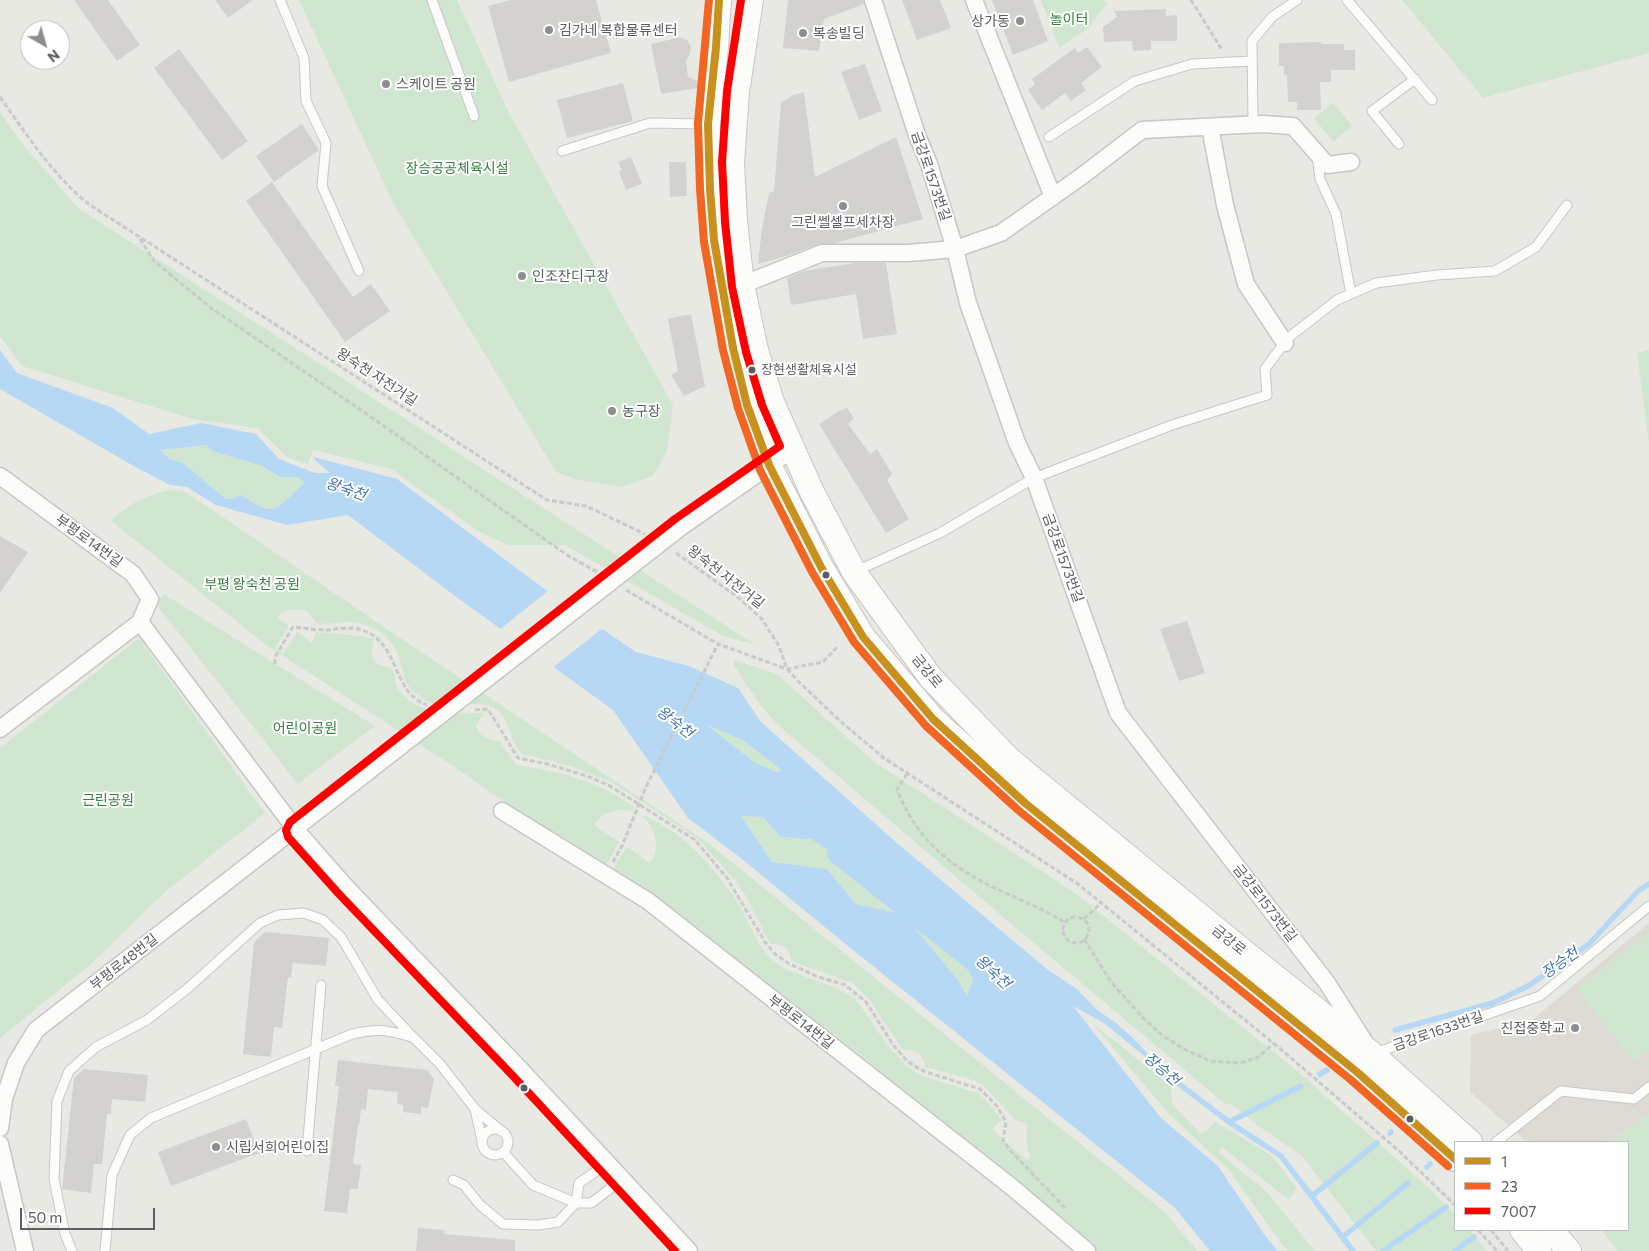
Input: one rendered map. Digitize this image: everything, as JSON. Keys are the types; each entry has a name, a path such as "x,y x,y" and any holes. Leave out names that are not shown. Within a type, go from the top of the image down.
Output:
{"main road":[{"name":"금강로","path":"719,0 708,124 710,198 722,294 733,348 747,405 770,465 821,567 863,637 933,719 1025,803 1357,1072 1454,1158"},
{"name":"금강로","path":"751,0 737,92 732,163 735,221 742,285 756,350 772,402 812,492 854,572 931,678 1010,760 1198,915 1372,1054 1469,1141"},
{"path":"1523,1231 1539,1251"},
{"path":"1553,1231 1569,1251"}],"street":[{"name":"금강로1573번길","path":"873,0 917,135 929,164 955,249 968,303 1017,443 1034,478 1118,713 1327,982 1372,1054"},
{"path":"974,0 1053,196"},
{"path":"742,285 822,253 908,253 955,249 1001,233 1082,176 1142,130 1253,124 1293,126 1327,165 1351,162"},
{"path":"1210,127 1225,205 1246,284 1285,342"},
{"name":"부평로48번길","path":"0,1128 4,1099 16,1063 36,1030 296,830 681,527 793,450"},
{"name":"부평로14번길","path":"0,476 133,574 150,599 140,622"},
{"path":"0,729 140,622 296,830 345,886 689,1251"},
{"name":"부평로14번길","path":"502,812 648,901 1012,1188 1087,1251"},
{"path":"0,1144 25,1251"}],"lane":[{"path":"280,0 304,58 306,101 326,143 322,186 359,271"},
{"path":"432,0 474,116"},
{"path":"1253,124 1252,41 1272,17 1297,0"},
{"path":"1347,0 1432,100"},
{"path":"1049,137 1135,81 1192,64 1252,61"},
{"path":"1399,144 1372,111 1415,80"},
{"path":"562,151 650,123 708,124"},
{"path":"1316,152 1320,179 1336,214 1351,294"},
{"path":"854,572 940,533 1034,478 1172,425 1267,395 1265,369 1288,338 1337,300 1376,282 1495,271 1536,247 1566,205"},
{"name":"금강로1633번길","path":"1372,1054 1540,996 1649,906"},
{"path":"72,1251 65,1234 54,1179 58,1101 69,1071 96,1047 147,1020 225,956 260,923 278,915 304,913 323,920 341,937 378,1000 440,1064 475,1109 504,1133 508,1140 503,1152 496,1154 487,1152 483,1145 475,1109"},
{"path":"307,1151 321,985"},
{"path":"104,1251 112,1175 130,1135 151,1118 352,1034 383,1029 413,1037"},
{"path":"1497,1141 1561,1091 1634,1099 1648,1089"},
{"path":"482,1141 483,1136 489,1130 501,1130"},
{"path":"453,1180 464,1185 480,1205 503,1224 539,1225 558,1222 576,1203 579,1184 598,1170 616,1172 611,1188 591,1203 576,1203 533,1185 503,1152"}],"path":[{"path":"1191,0 1229,62"},
{"name":"왕숙천 자전거길","path":"0,97 44,159 67,184 79,196 138,236 547,500 586,506 652,537"},
{"path":"138,236 154,261 212,308 369,415 567,555 601,575"},
{"name":"왕숙천 자전거길","path":"673,551 739,598 762,619 779,646 788,669 798,682 884,758 1078,884 1274,1043 1399,1151 1454,1204"},
{"path":"626,590 718,644 788,669 823,662 838,646"},
{"path":"275,664 275,657 293,627 325,630 358,628 376,636 384,644 403,685 417,702 434,707"},
{"path":"622,846 646,788 718,644"},
{"path":"470,710 488,709 518,758 547,764 587,776 610,786 695,840 727,878 765,942 776,955 788,963 816,976 845,985 866,1002 894,1046 907,1061 923,1072 980,1089 997,1106 1006,1122 1003,1140 1009,1149 1067,1210"},
{"path":"907,774 898,788 904,806 928,842 959,869 1008,895 1057,917 1065,923"},
{"path":"1084,919 1101,903"},
{"path":"1076,916 1084,919 1089,929 1087,936 1081,942 1073,942 1066,938 1063,931 1065,923 1067,919 1076,916"},
{"path":"1084,939 1112,982 1145,1020 1163,1036 1184,1049 1210,1061 1239,1063 1256,1058 1274,1043"},
{"path":"1479,1231 1497,1251"},
{"path":"1492,1231 1508,1251"}],"shaded area":[{"name":"진접중학교","path":"1649,923 1649,1113 1611,1141 1526,1141 1470,1092 1471,1035 1532,1020"}],"green space":[{"name":"장승공공체육시설","path":"299,0 457,0 509,113 673,405 667,451 653,476 622,487 579,480 556,472 392,201"},
{"name":"놀이터","path":"1041,0 1104,0 1107,3 1089,28 1059,48"},
{"path":"1402,0 1649,0 1649,53 1483,98"},
{"path":"1333,103 1352,126 1333,142 1314,118"},
{"path":"0,112 20,141 78,208 756,645 723,636 565,545 508,545 478,531 391,469 313,450 308,464 288,458 257,428 192,419 22,366 0,336"},
{"path":"1649,350 1649,444 1637,353"},
{"path":"207,445 212,451 262,466 280,477 299,476 305,483 278,506 266,509 241,495 232,499 226,499 184,465 170,459 160,450"},
{"name":"부평 왕숙천 공원","path":"173,490 185,492 708,843 1167,1214 1197,1251 1097,1251 857,1052 710,942 456,768 266,645 110,520 140,500","holes":["286,610 307,612 316,623 350,622 367,625 381,633 393,645 407,684 424,699 433,704 443,706 482,704 496,709 505,719 522,754 573,767 615,784 698,839 744,893 771,944 786,948 790,954 791,961 853,983 869,999 903,1050 911,1050 918,1053 923,1059 925,1067 967,1078 983,1085 1015,1120 1027,1124 1027,1148 1030,1157 1027,1160 995,1132 993,1128 1002,1120 984,1098 977,1093 920,1075 905,1065 891,1049 855,999 837,988 787,970 769,956 757,940 732,894 705,860 678,835 644,815 643,817 651,827 656,838 654,857 650,863 627,847 612,870 606,865 619,842 594,825 601,817 610,812 632,811 634,807 606,790 578,778 517,765 500,741 488,739 477,729 476,725 484,713 436,712 415,704 397,687 394,673 391,669 374,660 372,654 374,639 316,632 312,643 297,632 283,654 275,648 289,626 278,618"]},
{"name":"어린이공원","path":"164,594 375,726 298,784 156,604"},
{"name":"근린공원","path":"139,638 265,813 164,893 89,966 0,1038 0,748"},
{"path":"735,660 777,674 873,761 1075,893 1295,1069 1428,1187 1454,1214 1454,1231 1471,1231 1486,1251 1376,1251 1302,1156 1257,1125 1233,1105 1224,1103 778,725 749,689 734,665"},
{"path":"709,726 742,740 783,770 776,772 751,761 796,803 789,803 748,785 724,779 708,759 693,748"},
{"path":"741,816 763,817 780,837 811,839 858,870 909,891 944,923 973,980 967,996 958,980 903,914 856,904 827,869 772,862"},
{"path":"1649,932 1649,1049 1634,1062 1577,989"},
{"path":"1091,1022 1171,1086 1172,1104 1201,1134 1216,1122 1272,1156 1297,1188 1289,1200 1222,1147 1218,1152 1268,1193 1315,1251 1287,1251 1227,1168 1168,1113"},
{"path":"1649,1113 1649,1251 1617,1251 1603,1231 1629,1231 1629,1141 1611,1141"}],"water":[{"path":"0,350 17,373 113,408 149,434 201,423 256,434 279,459 315,473 330,473 314,457 397,479 558,599 636,652 689,666 738,688 761,722 897,843 1048,970 1077,989 1097,1010 1115,1022 1133,1038 1171,1078 1104,1023 1073,1006 1161,1118 1218,1166 1264,1234 1278,1251 1210,1251 1175,1208 742,859 688,818 613,710 455,596 348,515 287,525 216,505 187,487 170,485 137,468 0,389","holes":["207,445 212,451 262,466 280,477 299,477 304,483 278,506 266,509 241,495 232,499 226,499 184,464 170,459 160,450","709,726 742,740 782,770 776,772 749,760 795,803 789,803 748,785 724,779 708,759 693,748","741,816 763,817 780,837 811,839 858,870 909,891 944,923 973,980 967,996 958,980 903,914 856,904 827,869 772,862"]}],"pier":[{"path":"549,590 604,627 551,669 498,631"}],"building":[{"path":"74,0 108,0 140,45 117,61"},
{"path":"215,0 253,0 228,18"},
{"name":"김가네 복합물류센터","path":"510,0 596,0 611,53 509,82 488,6"},
{"name":"복송빌딩","path":"788,0 863,0 864,4 824,19 819,51 783,48"},
{"path":"902,0 940,0 951,28 917,40"},
{"name":"상가동","path":"992,0 1033,0 1048,41 1013,55"},
{"path":"1166,9 1166,16 1177,15 1177,41 1151,41 1151,50 1133,51 1132,41 1104,42 1103,27 1117,17 1114,11"},
{"path":"680,37 687,40 691,47 686,61 688,77 699,81 698,88 661,94 651,44"},
{"path":"1321,42 1321,44 1344,44 1344,50 1355,50 1355,70 1331,70 1331,82 1320,82 1321,110 1297,110 1297,102 1288,102 1287,75 1284,75 1284,66 1279,66 1279,43"},
{"path":"1087,47 1102,67 1081,83 1086,90 1071,101 1065,93 1042,110 1028,90 1035,84 1032,79 1075,48 1078,53"},
{"path":"179,49 248,141 222,160 154,68"},
{"name":"복송빌딩","path":"865,64 882,111 859,120 841,72"},
{"path":"623,83 633,121 567,138 557,100"},
{"name":"그린쎌셀프세차장","path":"804,92 815,177 896,137 923,219 835,243 819,244 758,264 762,228 769,193 774,191 781,103 793,95"},
{"path":"302,124 319,150 274,182 256,156"},
{"path":"631,157 642,184 626,190 619,172 622,170 618,162"},
{"path":"669,162 686,162 687,196 670,197"},
{"path":"272,182 353,297 371,284 390,311 345,342 246,201"},
{"path":"855,263 886,263 897,334 863,339 856,294 791,305 787,278 804,271"},
{"path":"691,314 705,386 684,396 671,375 678,371 668,319"},
{"path":"847,408 854,418 848,424 870,454 877,449 892,474 887,480 909,519 886,533 819,424"},
{"path":"0,536 28,552 0,593"},
{"path":"1187,621 1205,673 1179,681 1160,629"},
{"path":"265,932 329,938 326,966 293,963 291,978 288,977 282,1028 274,1027 271,1057 243,1054 254,942"},
{"path":"338,1060 427,1070 434,1079 428,1108 421,1107 421,1114 403,1112 403,1105 397,1104 398,1092 368,1089 366,1110 361,1109 353,1164 361,1165 358,1189 350,1189 347,1213 324,1211 339,1086 335,1086"},
{"path":"84,1069 148,1075 145,1102 112,1099 111,1114 107,1114 102,1164 94,1164 91,1193 62,1189 74,1078"},
{"path":"246,1119 259,1153 171,1186 158,1152"},
{"path":"418,1228 444,1230 444,1234 515,1240 515,1251 416,1251"}],"waterway":[{"name":"왕숙천","path":"663,711 806,823"},
{"name":"왕숙천","path":"843,851 985,963"},
{"name":"장승천","path":"1395,1030 1493,1003 1528,986 1589,944 1638,891 1649,884"},
{"name":"장승천","path":"1320,1074 1327,1070"},
{"name":"장승천","path":"1166,1074 1229,1122 1301,1086"},
{"path":"1229,1122 1281,1156 1353,1251"},
{"path":"1312,1196 1377,1143"},
{"path":"1427,1167 1430,1164"},
{"path":"1343,1237 1408,1183"},
{"path":"1383,1251 1446,1207"},
{"path":"1455,1251 1474,1237"}],"transit line":[{"name":"23","path":"709,0 698,123 700,189 704,242 723,350 738,408 760,470 812,572 854,642 926,726 1018,810 1351,1080 1448,1166"},
{"name":"1","path":"719,0 708,124 710,189 714,240 733,348 747,405 769,465 821,567 863,637 933,719 1025,803 1357,1072 1454,1158"},
{"name":"7007","path":"675,1251 513,1076 338,893 288,837 286,830 290,822 675,519 780,446 762,405 746,352 732,287 725,222 722,162 727,91 741,0"}],"place":[{"name":"상가동","path":"1020,21"},
{"name":"김가네 복합물류센터","path":"549,30"},
{"name":"복송빌딩","path":"803,33"},
{"name":"스케이트 공원","path":"386,84"},
{"name":"그린쎌셀프세차장","path":"843,206"},
{"name":"인조잔디구장","path":"522,276"},
{"name":"장현생활체육시설","path":"752,370"},
{"name":"농구장","path":"612,411"},
{"name":"진접중학교","path":"1575,1028"},
{"name":"시립서희어린이집","path":"216,1147"}]}
